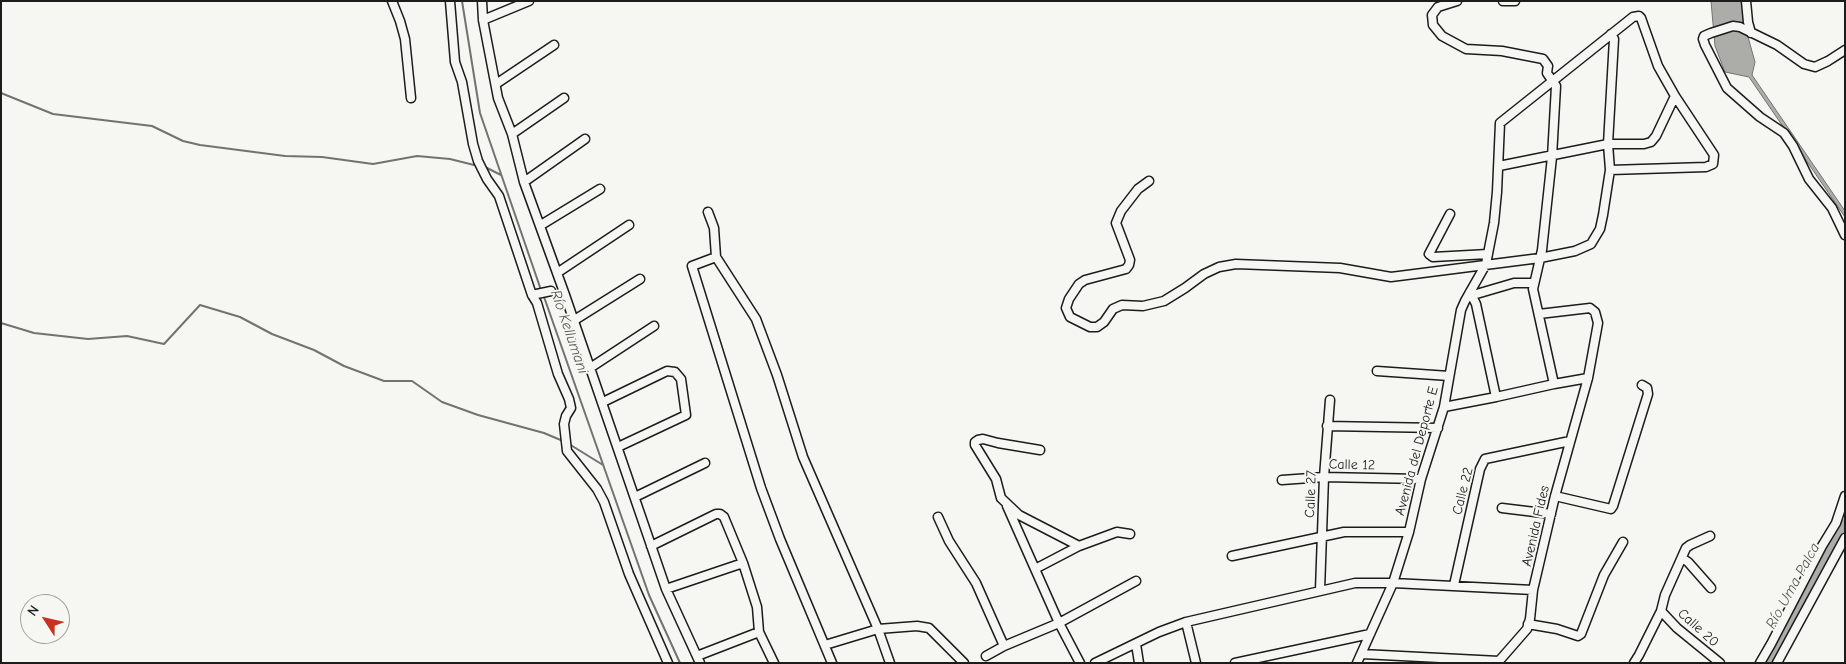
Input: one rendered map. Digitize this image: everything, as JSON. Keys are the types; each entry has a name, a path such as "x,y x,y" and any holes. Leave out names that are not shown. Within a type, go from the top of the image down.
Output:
{"street":[{"path":"392,1 405,40 410,98"},
{"path":"450,1 455,62 462,82 473,144 478,161 499,196 542,293 537,303 555,364 569,398 571,408 564,424 567,451 597,489 604,502 629,574 668,663"},
{"path":"482,1 483,20 498,98 512,134 524,182 603,402 666,589 699,659 759,632"},
{"path":"483,20 529,1"},
{"path":"1457,1 1438,7 1432,15 1433,25 1442,36 1466,49 1502,51 1543,59 1546,62 1547,73 1556,86 1552,156 1540,258 1533,289 1554,384"},
{"path":"1503,1 1515,1"},
{"path":"1746,1 1751,33"},
{"path":"1553,81 1633,16 1641,18 1658,66 1675,96 1714,155 1713,164 1709,167 1610,170"},
{"path":"1845,50 1820,65 1809,66 1777,45 1740,27 1733,26 1711,33 1704,36 1703,39 1727,88 1760,117 1784,133 1793,146 1809,179 1832,208 1845,235"},
{"path":"1149,181 1138,189 1121,211 1116,223 1130,260 1126,269 1085,280 1078,284 1069,299 1066,308 1070,317 1090,327 1097,327 1104,322 1113,309 1122,305 1143,306 1164,301 1204,274 1219,267 1236,264 1340,268 1391,277 1540,258 1576,251 1591,244 1600,230 1603,215 1610,170 1608,144 1614,39 1611,34"},
{"path":"496,84 554,45"},
{"name":"Avenida del Deporte E","path":"1357,663 1393,583 1409,532 1421,480 1444,407 1461,310 1486,264 1494,223 1499,166 1500,123 1553,81"},
{"path":"1499,166 1608,144 1644,144 1651,142 1656,136 1675,96"},
{"path":"512,134 564,98"},
{"path":"524,182 585,139"},
{"path":"540,226 600,188"},
{"path":"708,212 714,228 716,257 756,319 777,374 803,457 878,629 890,663"},
{"path":"1450,214 1429,254 1434,257 1488,254"},
{"path":"557,273 629,226"},
{"path":"716,257 692,266 761,488 780,539 832,663"},
{"path":"573,320 640,279"},
{"path":"1496,397 1471,293 1514,284 1534,283"},
{"name":"Avenida Fides","path":"1362,654 1498,662 1527,629 1533,590 1555,496 1588,378 1598,323 1597,316 1593,310 1586,308 1539,314"},
{"path":"590,368 654,326"},
{"path":"603,402 667,371 675,372 681,380 686,415 618,447"},
{"path":"1377,371 1449,376"},
{"path":"1444,407 1588,378"},
{"path":"1555,496 1611,509 1648,394 1647,388 1642,385"},
{"name":"Calle 27","path":"1320,590 1324,477 1330,400"},
{"path":"1327,426 1438,428"},
{"path":"1040,450 998,444 983,439 975,442 996,480 1001,498 1007,507 1080,663"},
{"name":"Calle 22","path":"1454,585 1480,470 1485,459 1570,441"},
{"path":"635,497 705,463"},
{"name":"Calle 12","path":"1282,480 1324,477 1421,480"},
{"path":"1760,663 1818,553 1836,523 1845,496"},
{"path":"1001,498 1020,515 1078,546"},
{"path":"1502,508 1551,514"},
{"path":"651,546 716,514 724,517 743,563 757,607 759,632 774,663"},
{"path":"938,517 949,540 976,583 1004,646"},
{"path":"1035,569 1078,546 1117,532 1130,534"},
{"path":"1232,556 1344,532 1409,532"},
{"path":"1639,661 1686,548 1690,544 1710,536"},
{"path":"1777,663 1845,538"},
{"path":"1528,624 1557,629 1578,636 1581,634 1604,575 1623,542"},
{"path":"1682,558 1688,562 1711,588"},
{"path":"666,589 743,563"},
{"path":"986,656 1004,646 1060,623 1136,581"},
{"path":"1095,663 1159,632 1186,622 1355,583 1454,585 1533,590"},
{"name":"Calle 20","path":"1661,611 1677,628 1720,663"},
{"path":"1186,622 1196,663"},
{"path":"825,645 878,629 917,626 929,628 964,663"},
{"path":"1235,663 1370,634"},
{"path":"1136,644 1139,663"},
{"path":"955,654 956,663"}],"shaded area":[{"path":"1711,1 1744,1 1743,11 1755,62 1752,75 1845,211 1845,217 1749,77 1725,72 1715,46"}],"waterway":[{"name":"Río Kellumani","path":"462,1 480,113 541,290"},
{"path":"1,93 53,114 152,126 183,141 200,145 285,156 322,157 373,164 417,156 450,159 474,165"},
{"path":"485,167 501,175"},
{"name":"Río Kellumani","path":"543,294 649,595 680,663"},
{"path":"1,323 34,333 88,339 127,336 164,344 200,305 240,317 272,334 314,350 344,366 384,381 412,381 442,402 478,415 544,433 563,441"},
{"path":"569,444 603,465"},
{"name":"Río Uma Palca","path":"1769,663 1845,525"}]}
